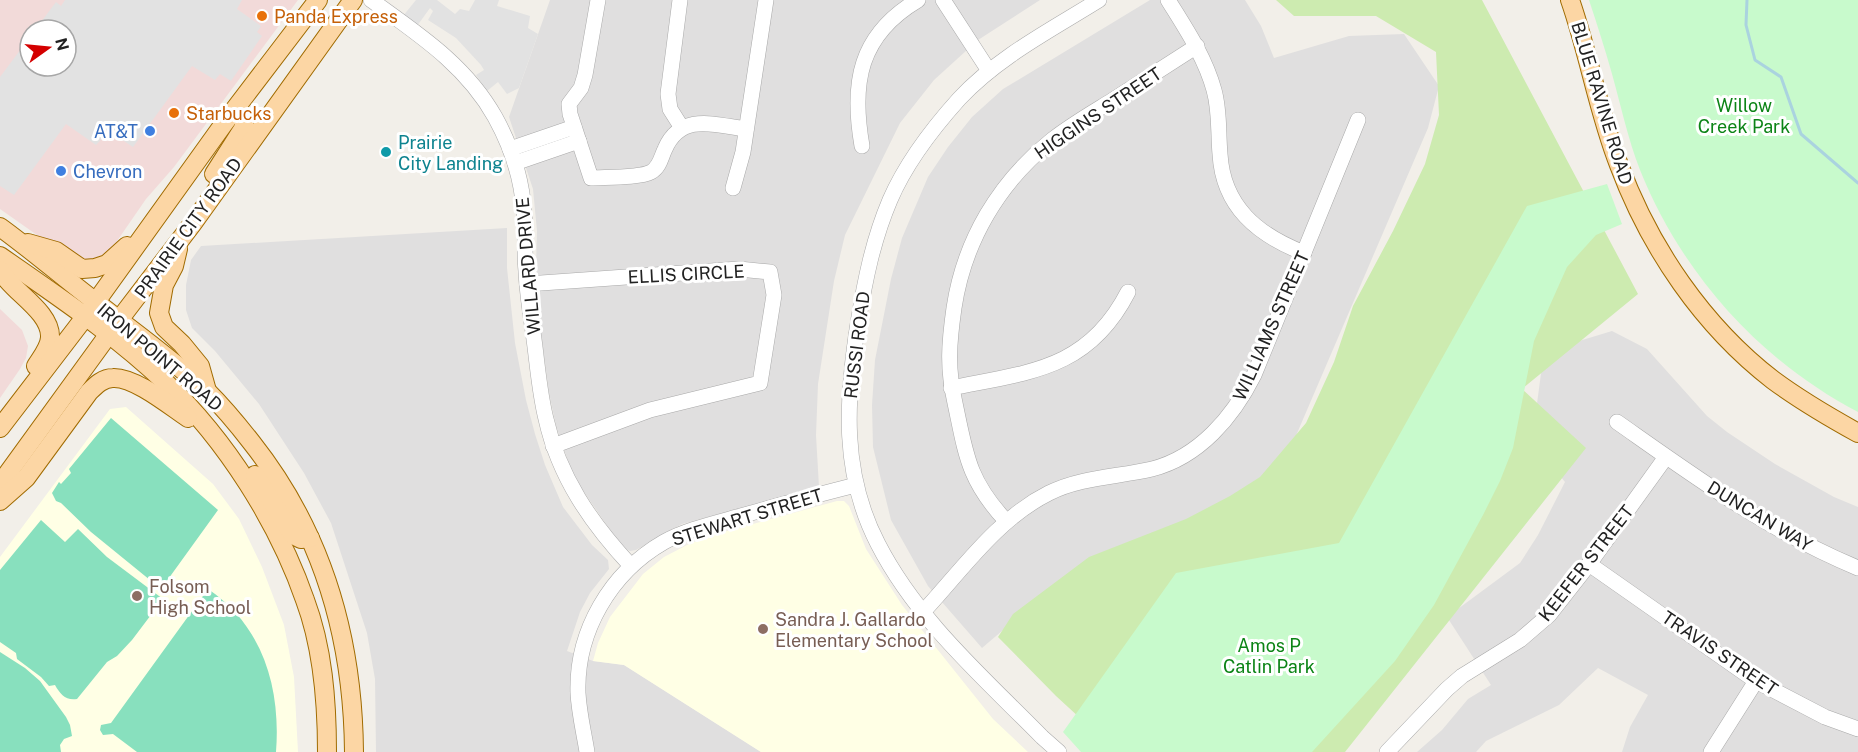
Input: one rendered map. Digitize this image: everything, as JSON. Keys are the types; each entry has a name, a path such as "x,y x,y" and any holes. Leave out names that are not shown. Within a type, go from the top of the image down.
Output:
{"main road":[{"name":"PRAIRIE CITY ROAD","path":"0,428 85,317 225,122 318,0"},
{"name":"PRAIRIE CITY ROAD","path":"0,484 353,0"},
{"name":"BLUE RAVINE ROAD","path":"1570,0 1618,164 1641,216 1674,273 1704,312 1756,365 1802,400 1858,433"},
{"path":"210,199 213,175 244,127 244,119 236,110"},
{"path":"18,240 56,251 82,268 95,268 107,264 143,229 156,221"},
{"name":"IRON POINT ROAD","path":"0,227 96,302 113,327 217,441 278,538 306,600 320,657 325,691 327,752"},
{"path":"179,240 174,266 164,285 159,312 164,327 183,344 200,366 208,392"},
{"name":"IRON POINT ROAD","path":"0,256 85,317 113,327 208,392 270,467 310,538 332,596 346,653 352,698 354,752"},
{"path":"0,270 3,277 32,304 43,318 50,337 48,345 0,428"},
{"path":"0,501 26,478 89,392 100,381 112,378 126,380 152,394 238,454 248,464 295,536 304,540 310,538"}],"street":[{"name":"WILLARD DRIVE","path":"370,0 436,47 458,67 486,103 512,156 524,208 527,284 542,400 553,446 583,507 600,532 631,566"},
{"path":"598,0 584,80 569,104 570,114 591,178 650,173 659,165 670,139 689,125 705,123 746,129"},
{"path":"680,0 668,94 673,116 682,128"},
{"path":"732,188 741,162 766,0"},
{"path":"862,146 856,94 864,62 879,34 890,21 918,0"},
{"path":"943,0 989,71"},
{"name":"RUSSI ROAD","path":"1059,752 954,646 907,592 878,543 856,485 850,456 849,399 851,371 864,289 878,232 891,198 925,141 960,98 989,71 1099,0"},
{"path":"1168,0 1197,46 1214,88 1218,105 1222,171 1233,199 1241,212 1263,233 1275,241 1304,253"},
{"name":"HIGGINS STREET","path":"1006,521 986,499 970,469 951,388 949,341 960,277 968,252 979,227 1003,189 1033,156 1053,139 1197,46"},
{"name":"WILLIAMS STREET","path":"923,612 1006,521 1031,503 1064,487 1154,468 1170,462 1200,444 1226,420 1246,391 1358,120"},
{"path":"512,156 576,134"},
{"name":"ELLIS CIRCLE","path":"527,284 739,269 770,272 774,295 760,383 650,410 553,446"},
{"path":"951,388 1035,371 1070,357 1104,328 1128,292"},
{"name":"DUNCAN WAY","path":"1617,422 1745,511 1819,552 1858,568"},
{"name":"KEEFER STREET","path":"1388,752 1462,676 1520,640 1549,615 1666,457"},
{"name":"STEWART STREET","path":"587,752 578,692 583,649 591,623 599,608 608,593 631,566 664,542 697,528 856,485"},
{"name":"TRAVIS STREET","path":"1589,564 1756,681 1825,717 1858,729"},
{"path":"1710,752 1756,681"}],"shaded area":[{"path":"0,0 298,0 174,167 146,199 106,257 97,263 74,261 0,209"},
{"path":"65,0 242,0 237,9 261,26 257,32 262,36 231,81 220,74 215,80 192,66 133,147 109,131 96,145 66,124 14,195 0,186 0,77 18,53 18,78 78,78 78,18 44,18 56,2 61,6"},
{"path":"416,0 437,0 455,14 460,9 469,11 475,0 499,0 497,6 530,16 528,28 538,34 519,88 507,94 498,82 487,91 476,75 484,70 481,65 456,38 428,20 433,11 430,8 417,26 403,16"},
{"path":"550,0 1040,0 978,40 934,80 900,123 845,235 834,281 818,384 816,435 819,487 682,524 636,550 630,551 619,543 573,476 556,426 549,393 541,334 533,189 509,117"},
{"path":"1150,0 1245,0 1261,26 1274,58 1349,36 1404,34 1439,86 1428,128 1289,452 1267,486 1058,583 982,648 928,586 891,520 873,447 872,405 875,360 891,279 902,238 928,177 972,117 1003,89"},
{"path":"507,228 507,268 515,343 535,434 563,507 592,545 608,560 609,569 590,593 580,612 567,651 593,661 624,665 761,752 376,752 375,679 367,633 331,523 304,473 259,404 215,351 192,328 186,310 186,285 191,260 201,246"},
{"path":"0,309 22,330 28,346 26,358 0,398"},
{"path":"1612,331 1647,349 1707,416 1727,432 1775,464 1834,497 1858,507 1858,752 1622,752 1630,727 1648,695 1598,668 1559,705 1486,741 1476,752 1417,752 1442,730 1468,699 1491,685 1447,617 1520,563 1538,535 1565,482 1532,441 1542,366 1556,348"},
{"name":"Folsom High School","path":"126,407 213,484 239,519 262,567 284,625 294,677 298,752 0,752 0,557 110,409"},
{"name":"Sandra J. Gallardo Elementary School","path":"844,501 849,506 866,549 902,605 993,719 1028,752 761,752 624,665 593,661 598,643 610,617 643,574 664,557 716,534"}],"green space":[{"path":"1276,0 1482,0 1638,294 1522,389 1586,448 1345,752 1117,752 1056,696 998,637 1013,614 1089,557 1186,519 1260,477 1306,423 1334,362 1353,306 1425,164 1439,115 1436,52 1376,16 1294,16"},
{"name":"Willow Creek Park","path":"1589,0 1858,0 1858,412 1822,391 1788,367 1757,340 1701,279 1678,244 1657,208 1640,170"},
{"name":"Amos P Catlin Park","path":"1607,184 1622,224 1596,235 1567,267 1534,341 1513,448 1483,515 1434,605 1395,661 1312,752 1081,752 1063,732 1176,573 1339,543 1527,206"},
{"path":"111,418 218,510 161,589 91,532 61,503 56,501 52,493 59,482 61,484 71,473 69,469"},
{"path":"41,520 65,542 78,529 107,557 163,599 132,640 117,656 107,662 77,699 64,696 55,685 49,686 17,659 16,653 0,642 0,570"},
{"path":"208,589 243,621 264,660 275,705 276,752 137,752 113,734 103,735 100,730 101,725 111,723"},
{"path":"0,652 40,681 66,717 72,736 64,739 60,745 61,752 0,752"}],"waterway":[{"path":"1747,0 1746,25 1755,60 1781,77 1801,134 1858,183"}],"place":[{"name":"Panda Express","path":"262,16"},
{"name":"Starbucks","path":"174,113"},
{"name":"AT&T","path":"150,131"},
{"name":"Prairie City Landing","path":"386,152"},
{"name":"Chevron","path":"61,171"},
{"name":"Folsom High School","path":"137,596"},
{"name":"Sandra J. Gallardo Elementary School","path":"763,629"}]}
